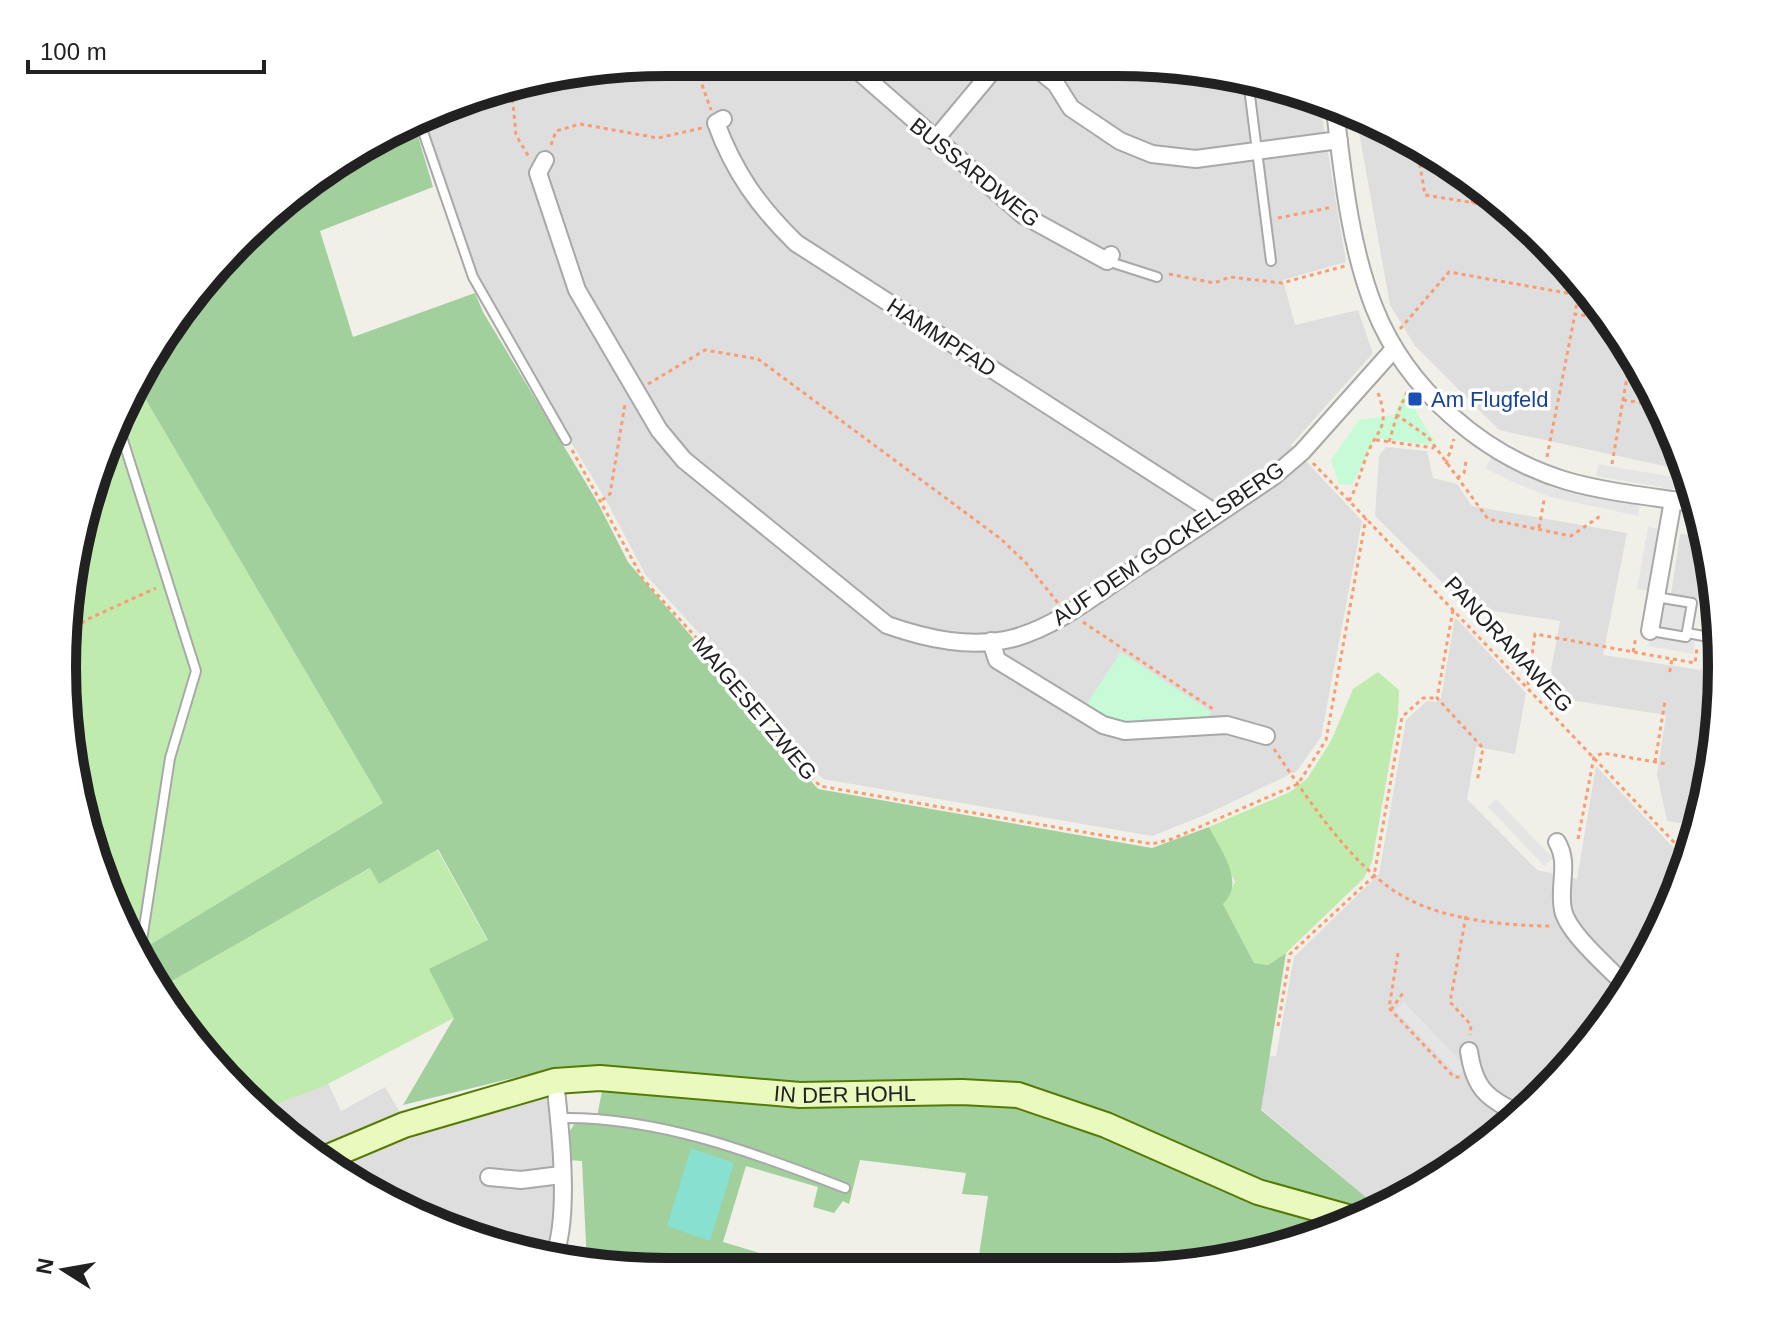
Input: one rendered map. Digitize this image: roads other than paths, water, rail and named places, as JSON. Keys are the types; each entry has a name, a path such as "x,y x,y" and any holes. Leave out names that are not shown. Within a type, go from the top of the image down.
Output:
{"street":[{"name":"BUSSARDWEG","path":"863,76 934,141 1023,215 1109,258"},
{"path":"934,141 988,76"},
{"path":"1046,76 1056,84 1071,108 1120,141 1172,158 1196,159 1339,140"},
{"path":"1336,118 1360,262 1374,309 1392,345 1443,409 1463,426 1517,461 1544,473 1597,488 1684,502"},
{"name":"HAMMPFAD","path":"719,121 730,160 748,190 768,217 796,243 1217,514"},
{"name":"AUF DEM GOCKELSBERG","path":"542,166 577,290 659,430 684,460 887,625 918,636 954,642 1013,638 1069,613 1274,476 1302,452 1392,345"},
{"path":"1650,631 1673,500"},
{"path":"991,641 997,660 1103,725 1125,731 1227,725 1266,736"},
{"path":"1557,842 1565,861 1561,889 1566,920 1619,978"},
{"path":"1469,1051 1472,1077 1494,1103 1509,1109"},
{"name":"IN DER HOHL","path":"334,1155 404,1125 555,1081 600,1078 800,1095 962,1092 1018,1095 1106,1125 1258,1192 1339,1215"},
{"path":"555,1081 561,1175 561,1227 556,1248"},
{"path":"489,1177 521,1180 561,1175"}],"lane":[{"path":"1249,91 1271,261"},
{"path":"422,130 473,277 566,440"},
{"path":"1109,258 1157,277"},
{"path":"122,438 196,671 170,758 142,938"},
{"path":"1656,597 1692,603 1687,635"},
{"path":"1650,631 1707,637"},
{"path":"558,1118 689,1135 756,1155 845,1188"}],"place":[{"name":"Am Flugfeld","path":"1415,399"}]}
